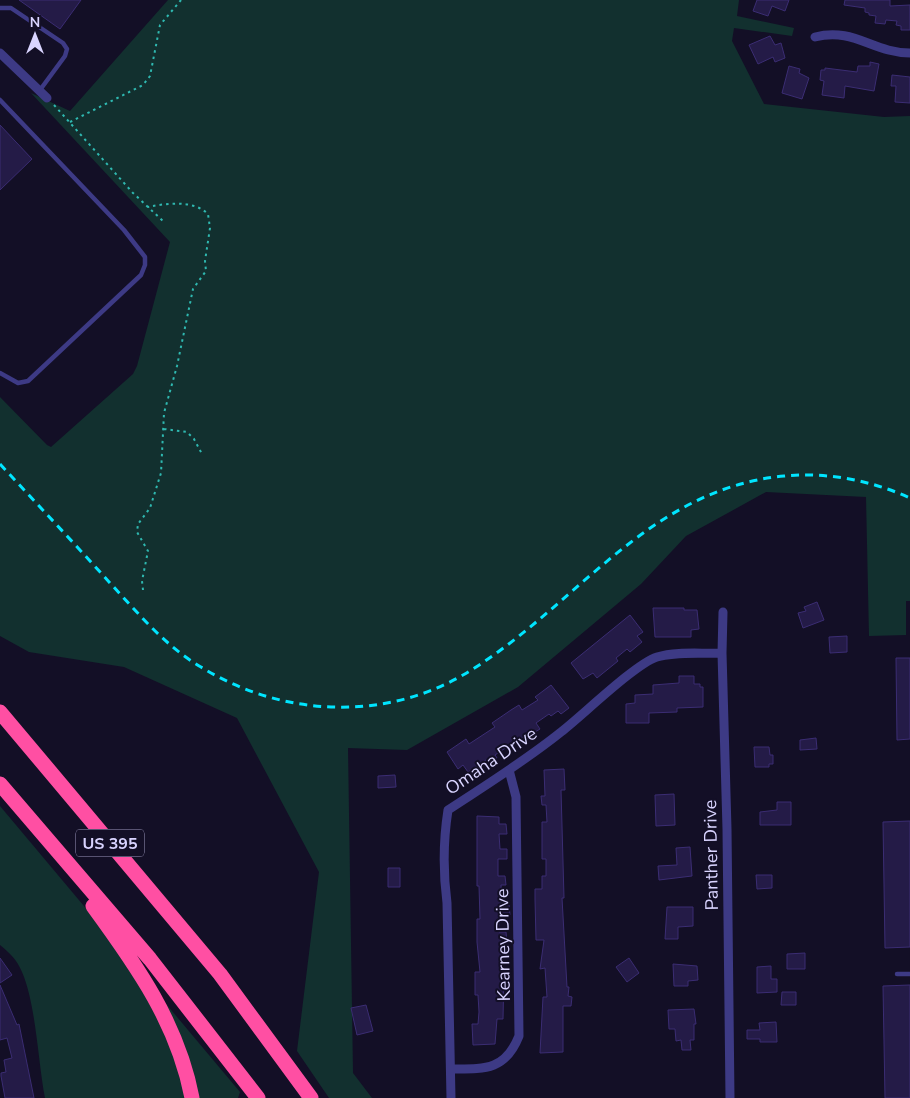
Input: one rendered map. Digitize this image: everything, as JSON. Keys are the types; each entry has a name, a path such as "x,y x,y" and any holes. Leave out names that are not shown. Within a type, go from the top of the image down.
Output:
{"highway":[{"name":"US 395","path":"0,712 220,974 310,1097"},
{"name":"US 395","path":"0,784 150,959 258,1098"},
{"path":"29,818 144,978 177,1044 192,1098"}],"street":[{"path":"815,38 831,34 847,35 890,51 910,53"},
{"path":"0,53 47,98"},
{"name":"Panther Drive","path":"723,612 722,653 727,829 730,1098"},
{"name":"Omaha Drive","path":"451,1098 447,903 443,874 444,834 448,810 509,770 560,733 655,657 674,654 722,653"},
{"name":"Kearney Drive","path":"451,1069 485,1069 512,1053 519,1036 516,797 509,770"}],"lane":[{"path":"0,8 11,8 63,44 67,49 65,56 40,90"},
{"path":"0,100 124,230 145,257 145,265 141,276 28,381 18,383 0,373"},
{"path":"897,974 910,974"}],"path":[{"path":"70,122 143,85 150,76 160,25 180,0"},
{"path":"47,98 108,167 164,222"},
{"path":"143,590 142,582 148,551 137,532 138,524 150,508 161,473 164,413 177,366 188,305 193,289 206,271 206,249 210,228 208,214 202,209 163,204 148,207"},
{"path":"164,430 187,432 194,439 202,454"}],"green space":[{"path":"168,0 739,0 737,16 794,28 792,36 734,28 732,41 764,104 884,117 910,116 910,601 906,601 906,635 869,636 866,497 766,492 686,536 641,584 518,687 407,750 348,748 353,1073 372,1098 329,1098 297,1051 319,872 237,718 124,667 29,652 0,636 0,397 51,447 133,374 137,366 170,242 31,93 70,111"},
{"path":"0,806 240,1092 238,1098 45,1098 34,1016 27,985 18,964 0,945"}],"building":[{"path":"19,0 81,0 60,29"},
{"path":"757,0 789,0 785,11 772,6 768,16 753,11"},
{"path":"845,0 890,0 890,6 910,5 910,30 901,30 901,26 896,25 897,21 886,20 885,24 875,23 876,16 869,15 869,13 865,12 865,8 844,5"},
{"path":"770,36 775,45 781,43 785,58 775,62 773,57 758,64 749,45"},
{"path":"870,62 879,64 874,91 845,86 844,98 822,95 824,81 820,80 821,70 825,70 825,68 857,72 858,66 870,66"},
{"path":"789,66 800,69 799,73 809,78 802,99 782,93"},
{"path":"892,75 910,77 910,103 895,102 896,86 891,86"},
{"path":"0,125 32,159 0,190"},
{"path":"817,602 824,620 803,628 798,613 806,611 804,607"},
{"path":"653,608 697,610 699,629 691,630 691,637 655,637"},
{"path":"630,615 643,632 637,636 642,642 630,652 627,649 616,658 618,661 597,678 593,673 583,679 571,663"},
{"path":"847,636 847,652 830,653 829,637"},
{"path":"896,658 910,658 910,739 897,740"},
{"path":"679,676 694,676 694,684 700,684 700,687 703,687 703,707 677,708 677,712 649,713 649,723 626,723 626,704 635,703 635,695 653,694 653,685 679,683"},
{"path":"551,685 569,708 561,714 558,711 551,716 549,714 536,723 540,729 532,734 531,732 495,755 497,758 489,763 486,760 468,772 463,765 458,769 447,752 466,739 469,744 495,727 492,723 519,705 522,710 538,700 535,697"},
{"path":"816,738 817,749 800,750 800,740"},
{"path":"754,747 769,747 770,755 773,755 773,764 769,764 769,767 755,767"},
{"path":"564,769 565,790 561,790 564,898 562,898 567,987 569,987 568,996 572,997 571,1006 563,1006 563,1052 540,1053 543,997 547,997 545,968 540,969 544,940 536,940 535,889 542,889 542,876 546,876 546,859 542,859 542,822 547,822 546,805 542,805 541,796 545,796 544,770"},
{"path":"395,775 396,787 378,788 378,776"},
{"path":"674,794 675,825 656,826 655,795"},
{"path":"777,802 791,802 791,825 760,825 760,812 777,810"},
{"path":"477,816 499,817 499,824 506,824 507,834 499,834 500,849 507,849 507,859 498,859 498,876 505,876 506,885 501,885 502,906 509,905 510,915 499,915 499,932 506,932 508,953 501,954 502,972 504,972 503,1019 497,1019 495,1044 473,1045 472,1024 478,1024 479,1012 478,995 475,995 475,972 480,972 477,942 477,919 480,919 479,886 477,886"},
{"path":"910,821 910,947 885,948 883,822"},
{"path":"690,847 692,876 659,880 658,866 677,865 676,848"},
{"path":"388,868 400,868 400,887 388,887"},
{"path":"756,875 772,875 772,888 757,889"},
{"path":"667,907 693,907 693,926 678,927 678,939 665,939"},
{"path":"805,953 805,969 787,969 787,954"},
{"path":"0,958 12,975 0,983"},
{"path":"629,958 639,973 627,982 616,967"},
{"path":"673,964 697,966 698,980 688,981 688,986 674,986"},
{"path":"771,966 771,979 777,979 777,992 757,993 757,967"},
{"path":"0,985 17,1025 19,1024 34,1098 5,1098 1,1073 6,1072 4,1060 12,1058 7,1038 0,1040"},
{"path":"910,985 910,1098 885,1098 883,986"},
{"path":"782,992 796,992 796,1005 781,1005"},
{"path":"366,1005 373,1031 357,1035 351,1008"},
{"path":"694,1009 696,1024 694,1024 694,1040 690,1040 691,1050 682,1050 681,1040 676,1041 675,1029 669,1029 668,1010"},
{"path":"776,1022 777,1042 760,1042 760,1039 747,1039 747,1030 760,1030 759,1023"}],"railway":[{"path":"0,464 142,617 188,659 232,683 264,696 297,703 331,707 365,706 399,700 432,690 463,675 503,648 613,556 651,528 691,503 735,486 784,476 832,476 879,486 910,498"}]}
